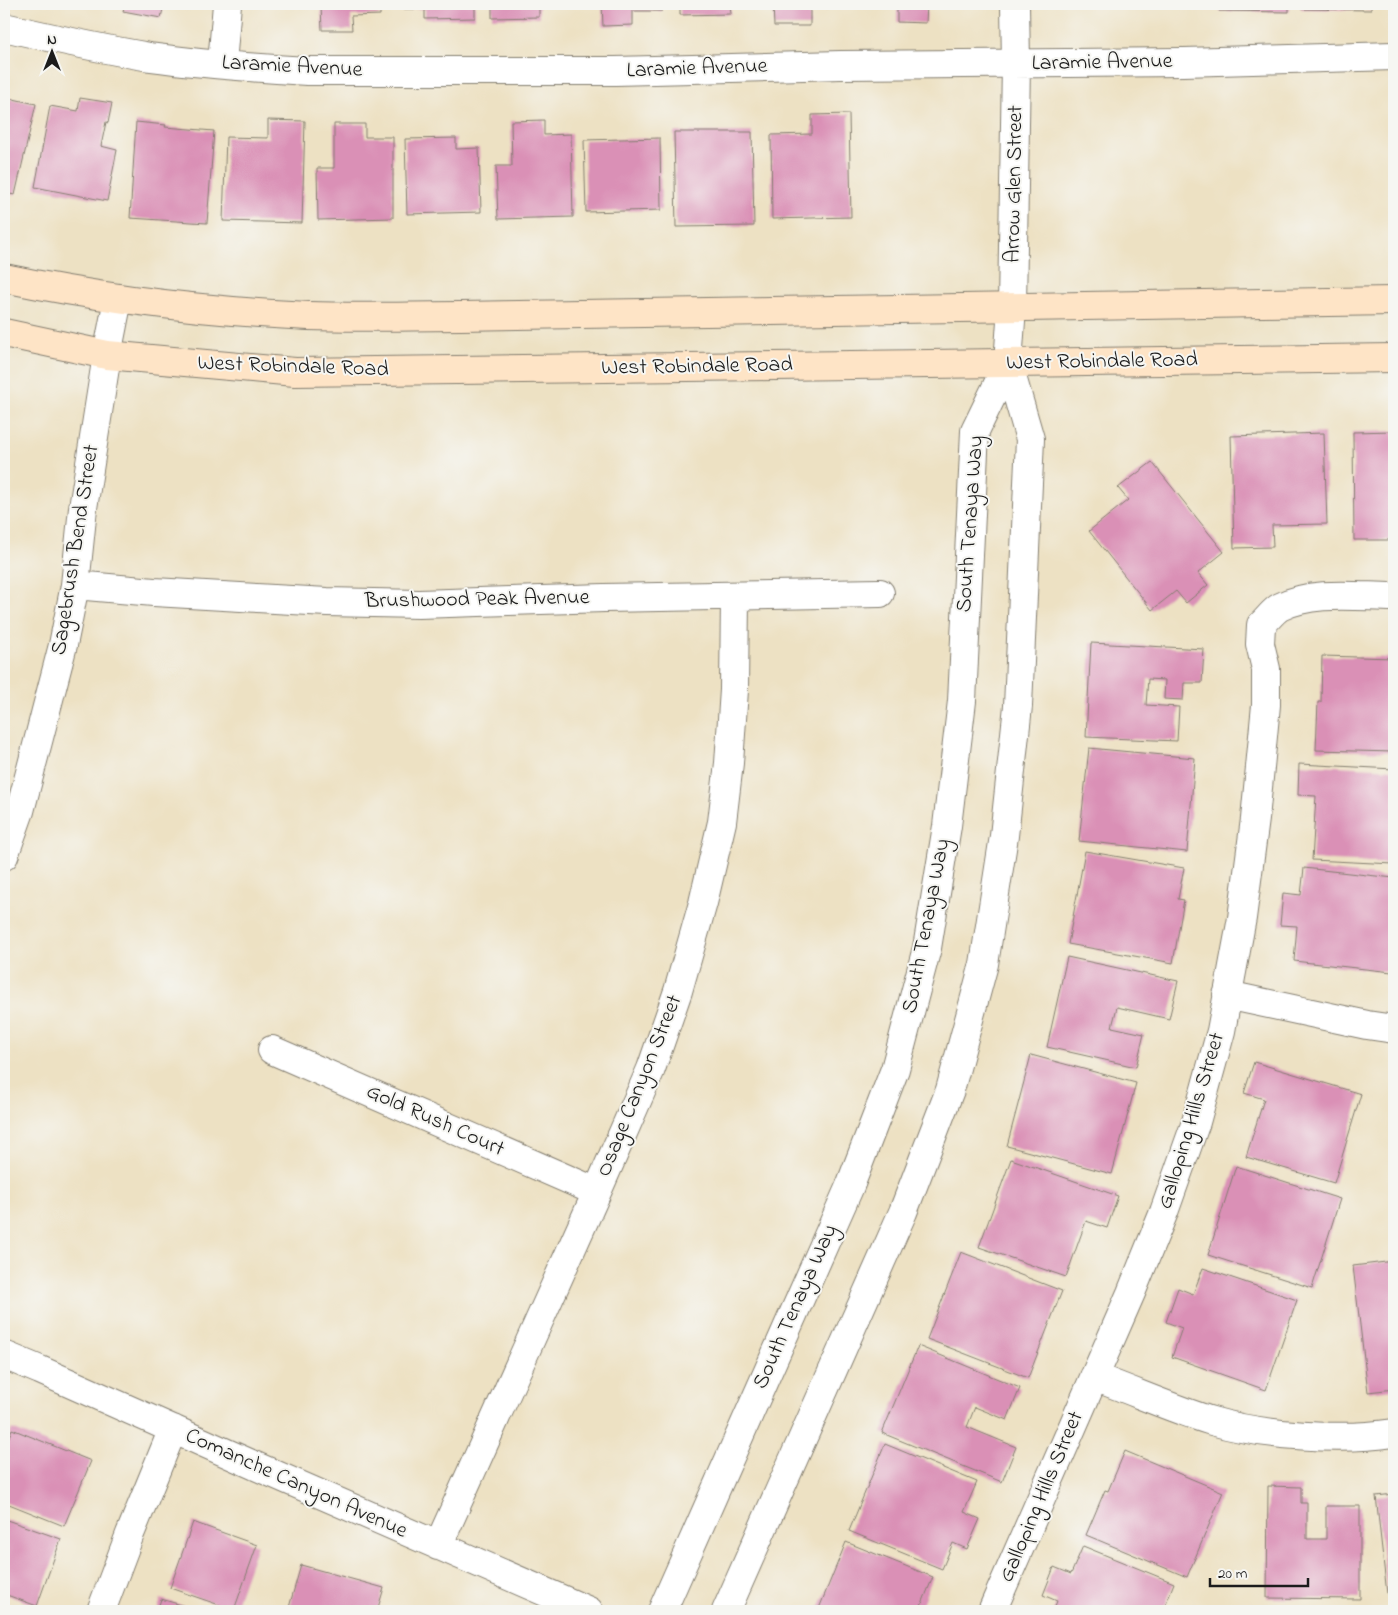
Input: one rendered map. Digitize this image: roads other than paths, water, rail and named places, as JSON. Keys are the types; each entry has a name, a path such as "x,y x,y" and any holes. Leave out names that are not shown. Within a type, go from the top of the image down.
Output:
{"main road":[{"path":"4,278 64,291 118,299 211,310 310,316 461,316 1394,301"},
{"name":"West Robindale Road","path":"4,333 107,355 295,372 1394,358"}],"street":[{"path":"222,64 228,4"},
{"name":"Arrow Glen Street","path":"1008,363 1012,307 1016,64 1015,4"},
{"name":"Laramie Avenue","path":"4,27 71,43 151,57 307,71 500,72 1394,56"},
{"name":"Sagebrush Bend Street","path":"4,856 20,811 62,645 75,585 83,508 107,355 118,299"},
{"path":"726,1611 903,1212 950,1090 984,964 1004,836 1018,706 1030,439 1008,363"},
{"name":"South Tenaya Way","path":"662,1611 850,1186 895,1069 927,948 947,826 962,701 974,431 1008,363"},
{"name":"Brushwood Peak Avenue","path":"75,585 163,593 327,602 419,604 880,593"},
{"name":"Osage Canyon Street","path":"438,1546 651,1069 678,991 703,903 722,822 729,763 734,690 735,596"},
{"name":"Galloping Hills Street","path":"992,1611 1164,1212 1189,1140 1221,1031 1243,908 1255,819 1266,705 1266,669 1260,644 1261,625 1278,608 1294,602 1326,596 1394,597"},
{"path":"1227,995 1394,1029"},
{"name":"Gold Rush Court","path":"272,1050 597,1192"},
{"name":"Comanche Canyon Avenue","path":"4,1355 589,1611"},
{"path":"1094,1377 1212,1421 1258,1431 1324,1436 1380,1435 1394,1432"},
{"path":"101,1611 173,1429"}]}
